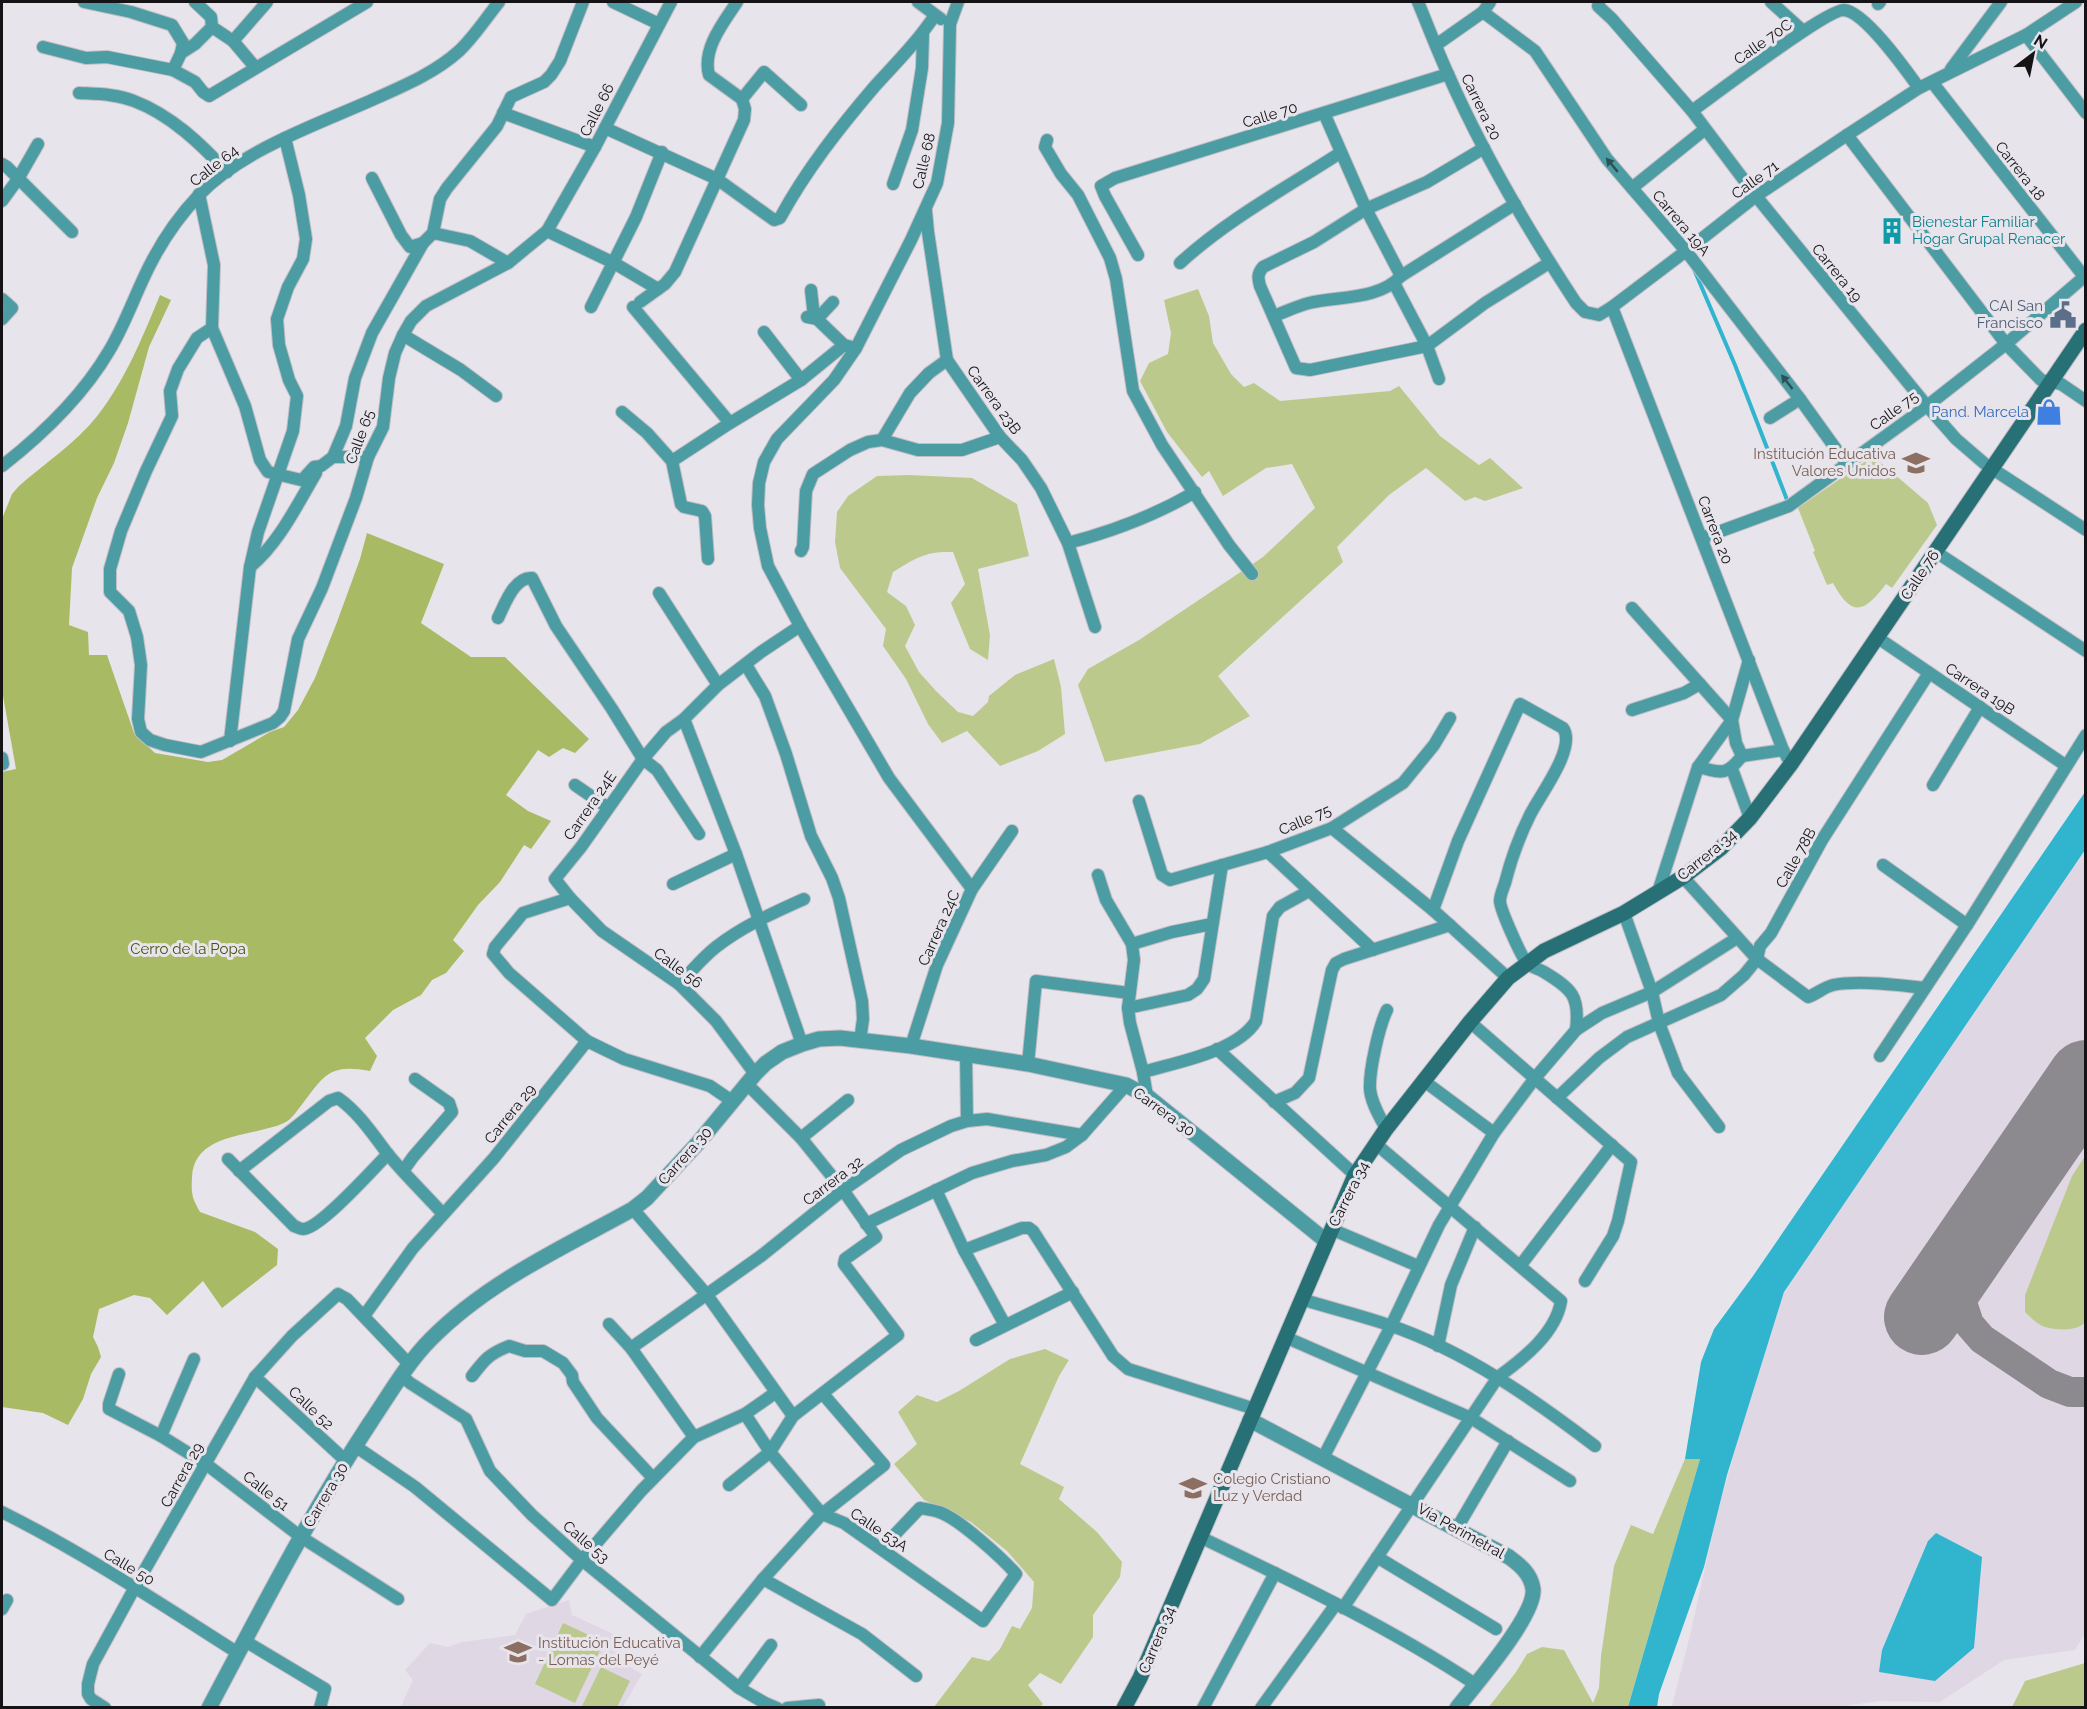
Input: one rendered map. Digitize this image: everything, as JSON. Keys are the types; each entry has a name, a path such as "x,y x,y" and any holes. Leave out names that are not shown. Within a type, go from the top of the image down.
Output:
{"main road":[{"name":"Calle 76","path":"1750,818 1791,764 1878,638 2085,330"},
{"name":"Carrera 34","path":"1124,1707 1140,1678 1354,1175 1470,1022 1509,978 1544,951 1624,913 1683,877 1721,848 1750,818"}],"street":[{"path":"84,2 131,12 172,25 183,43 173,70"},
{"path":"195,2 211,17 212,27"},
{"path":"233,41 267,2"},
{"name":"Calle 64","path":"2,466 35,441 57,419 108,353 151,263 167,236 199,194 227,172 263,149 409,84 442,64 460,50 499,2"},
{"path":"250,567 274,542 321,466 333,457 346,426 355,378 372,333 423,243 433,233 441,200 447,188 497,126 511,97 544,82 551,75 560,61 583,2"},
{"path":"613,2 659,24"},
{"name":"Calle 66","path":"547,231 595,147 671,2"},
{"path":"730,423 637,304 666,284 675,272 744,120 745,109 742,99 709,75 706,64 709,51 726,17 737,2"},
{"path":"918,2 950,24"},
{"name":"Calle 68","path":"958,2 950,24 948,123 937,183 926,210 850,346 834,380 777,439 764,462 759,483 758,505 764,553 768,566 800,626 889,778 972,889"},
{"name":"Carrera 20","path":"1418,2 1448,74 1484,148 1549,262 1576,303 1585,312"},
{"name":"Carrera 19","path":"1599,2 1598,6 1692,111 1704,130 1756,196 1956,439 1991,468 2085,530"},
{"path":"1771,2 1803,32"},
{"name":"Calle 71","path":"1949,72 2001,2"},
{"name":"Calle 71","path":"1585,312 1599,315 1612,307 1756,196 1919,88 2026,35 2076,2"},
{"path":"43,47 86,58 107,57 173,70 195,82 209,96 359,4"},
{"path":"1436,45 1486,7"},
{"name":"Carrera 19A","path":"1486,7 1535,51 1607,159 1686,252 1800,399 1846,463"},
{"name":"Calle 70C","path":"1692,111 1803,32 1834,12 1844,10 1868,25 1919,88"},
{"path":"605,128 717,179 774,220 780,218 826,147 900,58 923,34 935,15"},
{"path":"181,53 195,44 212,27"},
{"path":"212,27 233,41 255,67"},
{"path":"893,184 912,130 921,76 923,34"},
{"path":"2026,35 2085,113"},
{"path":"742,99 764,72 801,105"},
{"name":"Calle 70","path":"1138,255 1101,186 1115,178 1448,74"},
{"name":"Carrera 18","path":"1932,82 2085,278"},
{"path":"79,93 133,100 152,110 197,140 227,172"},
{"path":"503,113 595,147"},
{"path":"1324,113 1427,346 1439,380"},
{"path":"1632,188 1704,130"},
{"path":"1847,135 2006,344 2041,380 2061,384 2085,401"},
{"path":"212,328 197,338 178,369 170,391 172,417 121,531 110,569 110,592 129,611 137,637 141,665 138,719 141,732 150,740 165,745 201,752 230,741 250,567 258,532 293,431 297,396 289,380 279,345 277,319 288,287 303,259 306,239 299,195 285,138"},
{"path":"1047,140 1046,147 1061,174 1078,195 1110,258 1116,279 1133,391 1162,445 1229,545 1252,574"},
{"path":"2,201 38,144"},
{"path":"1484,148 1427,182 1366,209 1314,242 1263,267 1258,274 1260,286 1296,368 1310,370 1427,346 1485,303 1549,262"},
{"path":"591,307 636,217 662,152"},
{"path":"1180,263 1201,243 1224,227 1340,153"},
{"path":"2,164 72,232"},
{"path":"372,178 401,235 410,246 423,243"},
{"path":"199,194 214,265 212,328 245,406 260,460 268,472 301,480 314,467 321,466"},
{"path":"1274,316 1309,303 1367,294 1397,279 1515,204"},
{"name":"Carrera 23B","path":"926,210 947,360 1000,437 1022,460 1041,488 1068,543 1095,627"},
{"path":"547,231 614,263 658,289"},
{"name":"Calle 65","path":"230,741 273,723 284,711 298,639 322,588 356,498 368,457 383,428 389,378 395,353 411,321 426,306 508,263 547,231"},
{"path":"433,233 470,241 508,263"},
{"name":"Calle 75","path":"1702,538 1789,506 1927,406 2085,278"},
{"path":"811,290 812,318"},
{"path":"2,299 12,308 2,319"},
{"path":"812,318 833,302"},
{"name":"Carrera 20","path":"1612,307 1783,750 1791,764"},
{"path":"812,318 850,346"},
{"path":"764,332 801,380"},
{"path":"403,335 461,370 496,396"},
{"name":"Calle 68","path":"672,461 801,380 850,346"},
{"path":"882,440 910,393 947,360"},
{"path":"1770,418 1800,399"},
{"path":"622,411 647,433 672,461 681,504 684,507 702,511 705,516 708,559"},
{"path":"801,551 806,491 813,474 850,450 868,442 882,440 918,450 962,450 1000,437"},
{"path":"333,457 368,457"},
{"path":"1068,543 1105,534 1163,511 1195,492"},
{"path":"1936,552 2085,651"},
{"path":"498,618 518,582 525,578 532,578 556,626 612,709 642,759 657,770 699,834"},
{"path":"659,593 718,686"},
{"path":"1632,608 1732,720 1736,743 1742,756"},
{"name":"Carrera 24E","path":"570,898 555,879 581,847 642,759 666,732 684,719 718,686 760,652 800,626"},
{"name":"Carrera 19B","path":"1878,638 2065,765"},
{"path":"1658,892 1698,767 1732,720 1749,660"},
{"path":"746,665 765,696 786,754 811,836 832,878 839,898 862,1001 863,1018 860,1041"},
{"name":"Calle 78B","path":"1557,1098 1599,1058 1627,1037 1721,995 1744,975 1757,959 1760,946 1771,933 1822,840 1929,673"},
{"path":"1632,710 1684,693 1700,684"},
{"path":"1433,910 1458,841 1520,704 1563,728 1566,740 1554,776 1532,812 1513,853 1500,902 1526,963 1563,984 1572,992 1578,1014 1576,1030"},
{"path":"1933,785 1980,707"},
{"name":"Calle 75","path":"1139,801 1162,875 1170,880 1268,852 1332,828 1403,783 1434,745 1450,718"},
{"path":"684,719 736,854 802,1044"},
{"path":"1880,1056 1967,925 2085,735"},
{"path":"1698,767 1719,772 1732,769 1742,756 1783,750"},
{"path":"1732,769 1750,818"},
{"path":"575,785 608,807"},
{"path":"1332,828 1433,910 1509,978"},
{"name":"Carrera 24C","path":"911,1046 937,965 972,889 1012,831"},
{"path":"1268,852 1372,950"},
{"path":"673,884 736,854"},
{"path":"1128,1008 1188,995 1197,989 1204,979 1222,865"},
{"path":"1883,865 1967,925"},
{"path":"1098,875 1106,900 1132,944 1134,960 1128,1008 1147,1096"},
{"path":"1683,877 1757,959 1808,997 1836,984 1889,984 1925,988"},
{"path":"1143,1072 1217,1049 1241,1038 1250,1031 1256,1021 1273,916 1280,907 1309,891"},
{"path":"570,898 523,913 495,947 493,954 495,958 587,1041 624,1059 710,1086 732,1101"},
{"name":"Calle 56","path":"570,898 602,931 679,984 716,1022 751,1079 843,1190 876,1237 845,1259 844,1264 898,1335 824,1394"},
{"path":"679,984 715,948 758,920 804,899"},
{"path":"1624,913 1652,992 1659,1023 1678,1073 1719,1127"},
{"path":"1132,944 1172,932 1212,924"},
{"path":"1274,1102 1295,1093 1309,1078 1332,970 1336,963 1450,925"},
{"path":"1323,1458 1450,1206 1494,1133 1534,1078 1576,1030 1602,1013 1652,992 1737,938"},
{"path":"1028,1064 1036,981 1129,993"},
{"path":"1386,1130 1370,1089 1378,1032 1387,1010"},
{"path":"1470,1022 1631,1162 1613,1236 1585,1281"},
{"name":"Carrera 30","path":"209,1707 301,1537 355,1446 406,1370 431,1339 485,1294 527,1267 633,1209 647,1198 698,1143 766,1062 782,1052 819,1039 840,1038 911,1046 1028,1064 1126,1085 1147,1096 1328,1235"},
{"name":"Carrera 29","path":"364,1316 413,1248 494,1158 587,1041"},
{"path":"1217,1049 1354,1175"},
{"path":"966,1055 967,1121"},
{"path":"404,1171 412,1157 452,1112 449,1103 415,1079"},
{"path":"1424,1081 1494,1133"},
{"path":"866,1224 972,1173 1012,1161 1046,1155 1065,1147 1082,1135 1126,1085"},
{"path":"239,1171 329,1101 338,1098 347,1104 367,1126 388,1154 443,1214"},
{"path":"801,1138 848,1100"},
{"name":"Carrera 32","path":"631,1348 761,1256 843,1190 901,1150 951,1126 967,1121 987,1119 1082,1135"},
{"path":"1261,1707 1377,1557 1498,1377 1518,1363 1544,1336 1559,1314 1561,1301 1376,1144"},
{"path":"1520,1266 1611,1145"},
{"path":"228,1159 294,1226 304,1229 315,1224 340,1203 388,1154"},
{"path":"936,1190 964,1250 1005,1325"},
{"path":"633,1209 707,1295 793,1416"},
{"path":"1438,1346 1452,1285 1474,1227"},
{"path":"964,1250 1023,1228 1029,1228 1034,1231 1113,1356 1128,1369 1252,1414"},
{"path":"1328,1235 1418,1266"},
{"path":"976,1340 1073,1292"},
{"name":"Carrera 29","path":"105,1707 91,1699 88,1694 93,1664 135,1587 255,1377 292,1336 338,1294"},
{"name":"Calle 53","path":"338,1294 347,1299 364,1316 406,1370 410,1383 466,1419 490,1471 532,1515 582,1560 739,1688 777,1707"},
{"path":"1301,1299 1391,1326 1438,1346 1498,1377 1548,1410 1595,1446"},
{"path":"609,1324 631,1348 694,1437"},
{"path":"1285,1337 1471,1418 1570,1481"},
{"path":"472,1376 485,1358 509,1346 525,1351 543,1352 563,1363 597,1418 653,1478"},
{"path":"161,1436 194,1359"},
{"name":"Calle 51","path":"119,1374 109,1404 110,1409 161,1436 206,1464 301,1537 398,1599"},
{"name":"Calle 52","path":"255,1377 346,1461"},
{"path":"355,1446 415,1487 552,1600 582,1560 653,1478 694,1437 745,1414 775,1393"},
{"path":"700,1657 763,1579 822,1514 884,1465 824,1394 793,1416 770,1452 729,1485"},
{"name":"Calle 53A","path":"745,1414 770,1452 822,1514 844,1523 983,1621 1016,1574 1003,1559 941,1512 920,1508 881,1549"},
{"name":"Vía Perimetral","path":"1252,1414 1323,1458 1509,1557 1530,1577 1533,1591 1531,1605 1522,1622 1457,1707"},
{"path":"1457,1528 1508,1442"},
{"name":"Calle 50","path":"2,1512 241,1647 325,1689 320,1707"},
{"path":"1200,1537 1424,1650 1475,1684"},
{"path":"1377,1557 1496,1629"},
{"path":"1203,1707 1275,1573"},
{"path":"763,1579 862,1634 916,1676"},
{"path":"739,1688 771,1645"},
{"path":"787,1707 819,1705"}],"shaded area":[{"path":"2085,850 2085,1634 2075,1650 2004,1660 1940,1702 1880,1701 1831,1708 1674,1708 1672,1706 1715,1522 1739,1435 1784,1292"},
{"name":"Institución Educativa - Lomas del Peyé","path":"569,1600 572,1615 622,1638 613,1657 642,1674 623,1707 400,1708 413,1680 405,1670 430,1643 448,1647 462,1642 515,1635 526,1614"}],"green space":[{"path":"1198,289 1209,316 1213,343 1231,374 1244,387 1254,383 1280,401 1390,391 1399,386 1440,436 1479,465 1490,458 1523,488 1485,501 1475,497 1465,501 1426,468 1389,495 1337,547 1343,562 1218,676 1250,716 1200,744 1105,762 1078,685 1088,669 1139,640 1263,557 1315,508 1292,464 1266,468 1223,496 1209,471 1202,477 1167,432 1140,381 1149,363 1168,354 1171,333 1164,300"},
{"name":"Cerro de la Popa","path":"160,295 171,300 149,347 128,423 114,463 97,498 72,568 69,625 88,632 89,655 107,655 134,733 155,753 208,762 222,760 270,732 284,727 298,710 315,678 360,559 367,533 444,564 421,623 471,657 505,657 589,739 575,753 563,748 549,757 538,750 506,795 528,811 551,821 531,849 524,845 500,882 478,905 453,940 464,951 446,973 432,980 421,995 393,1010 365,1038 377,1056 370,1071 345,1069 328,1074 293,1116 284,1123 227,1138 203,1152 195,1162 192,1192 200,1212 255,1232 278,1249 277,1265 222,1308 203,1281 167,1315 150,1298 134,1295 99,1309 93,1337 101,1357 91,1374 83,1399 68,1425 43,1413 2,1407 2,772 16,769 2,690 2,519 12,494 19,486 80,435 108,401 133,357"},
{"path":"1873,456 1928,503 1937,525 1892,588 1886,584 1865,606 1858,607 1846,602 1833,583 1827,585 1798,508"},
{"path":"877,476 972,478 1017,504 1029,556 978,569 990,635 988,660 970,649 951,603 965,584 953,552 928,554 901,567 893,572 887,592 906,606 915,625 905,646 919,672 958,712 973,716 988,702 989,696 1015,675 1054,659 1061,687 1065,734 1038,751 1000,766 967,731 942,743 928,724 906,679 883,646 886,629 840,568 835,542 837,512 848,496"},
{"path":"2085,1156 2085,1322 2072,1329 2045,1327 2025,1312 2025,1295 2072,1176"},
{"path":"1045,1349 1069,1360 1059,1376 1020,1464 1064,1487 1059,1499 1097,1532 1122,1562 1120,1577 1093,1615 1093,1637 1061,1684 1040,1673 1028,1685 1043,1704 1040,1707 934,1707 972,1657 989,1661 1000,1649 1012,1626 1020,1629 1032,1608 1034,1582 1007,1551 971,1522 924,1500 894,1464 917,1444 898,1412 917,1395 937,1402 1010,1359"},
{"path":"1685,1459 1700,1459 1628,1707 1488,1708 1527,1654 1542,1647 1564,1650 1593,1703 1599,1688 1601,1656 1614,1566 1631,1525 1653,1534"},
{"path":"563,1623 604,1642 575,1703 535,1684"},
{"path":"2085,1663 2085,1707 2012,1707 2025,1681"},
{"path":"601,1667 630,1681 617,1707 582,1706"}],"water":[{"path":"2085,792 2085,850 1784,1292 1727,1475 1704,1567 1659,1694 1657,1707 1628,1707 1700,1459 1685,1459 1701,1362 1714,1329 1753,1276"},
{"path":"1936,1533 1982,1557 1974,1648 1935,1681 1879,1672 1882,1650 1928,1541"}],"waterway":[{"path":"1693,267 1735,365 1789,505"}],"taxiway":[{"path":"1952,1272 1969,1324 1982,1339 2049,1384 2070,1392 2086,1392"}],"runway":[{"path":"1922,1317 2086,1078"}],"place":[{"name":"Bienestar Familiar Hogar Grupal Renacer","path":"1892,231"},
{"name":"CAI San Francisco","path":"2063,315"},
{"name":"Pand. Marcela","path":"2049,412"},
{"name":"Institución Educativa Valores Unidos","path":"1916,463"},
{"name":"Colegio Cristiano Luz y Verdad","path":"1193,1488"},
{"name":"Institución Educativa - Lomas del Peyé","path":"518,1652"}]}
